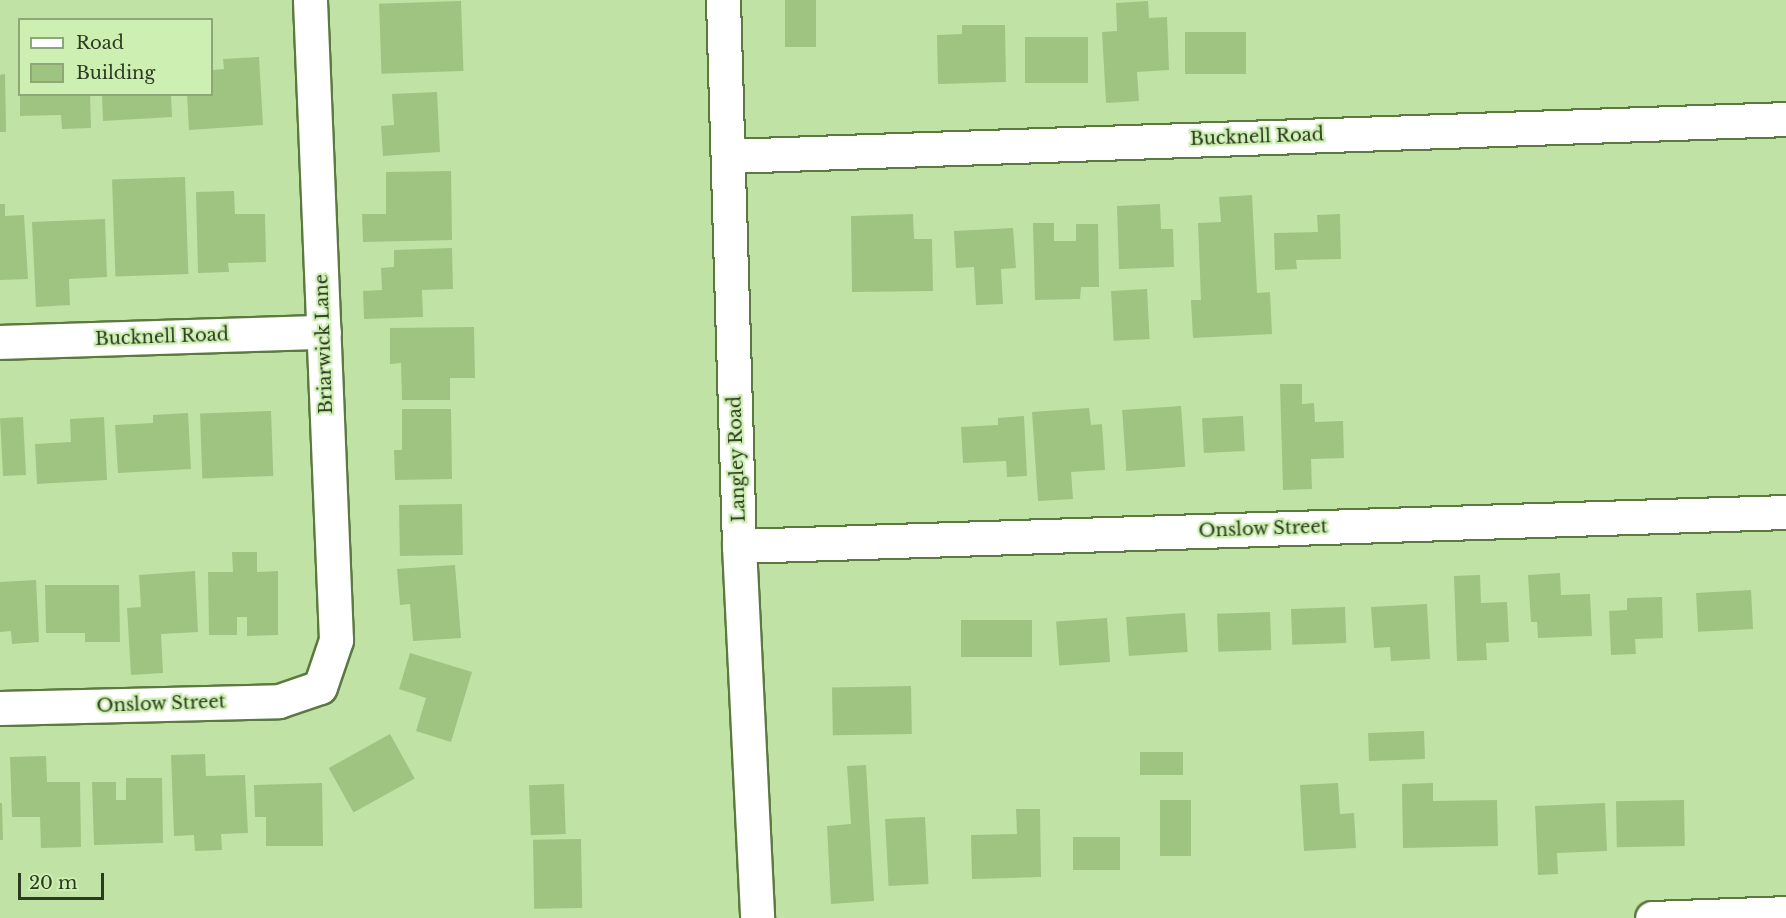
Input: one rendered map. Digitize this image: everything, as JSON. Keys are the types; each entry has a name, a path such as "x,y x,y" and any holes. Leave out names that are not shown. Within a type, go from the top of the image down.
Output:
{"street":[{"name":"Briarwick Lane","path":"310,0 336,640 320,687"},
{"name":"Langley Road","path":"723,0 739,546 757,918"},
{"name":"Bucknell Road","path":"728,156 1786,119"},
{"name":"Bucknell Road","path":"0,342 324,332"},
{"name":"Onslow Street","path":"739,546 1786,512"},
{"name":"Onslow Street","path":"0,708 279,701 320,687"},
{"path":"1652,918 1786,913"}],"building":[{"path":"785,0 816,0 816,47 785,47"},
{"path":"461,1 463,71 381,74 379,4"},
{"path":"1148,1 1149,18 1167,17 1169,70 1137,72 1139,101 1106,103 1102,32 1117,31 1116,3"},
{"path":"962,25 1005,25 1006,82 938,84 937,35 962,34"},
{"path":"1185,32 1246,32 1246,74 1185,74"},
{"path":"1025,37 1088,37 1088,83 1025,83"},
{"path":"259,57 263,125 189,130 187,96 213,96 213,70 224,69 223,59"},
{"path":"5,74 6,132 0,132 0,75"},
{"path":"437,92 440,152 383,156 381,126 394,125 392,94"},
{"path":"20,96 90,96 91,128 62,129 61,115 20,116"},
{"path":"102,96 171,96 172,117 103,121"},
{"path":"451,171 452,240 363,242 362,214 386,214 386,172"},
{"path":"185,177 188,274 115,276 112,180"},
{"path":"234,191 235,214 265,214 266,262 228,263 229,272 198,273 196,192"},
{"path":"1252,195 1257,293 1270,292 1272,334 1193,338 1191,300 1201,300 1198,223 1221,222 1219,197"},
{"path":"0,204 5,204 5,216 24,215 28,279 0,280"},
{"path":"1160,204 1161,229 1173,229 1174,267 1119,269 1117,206"},
{"path":"913,214 914,239 932,239 933,291 852,292 851,216"},
{"path":"1340,214 1341,259 1296,260 1297,269 1275,270 1274,233 1318,232 1317,215"},
{"path":"105,219 107,277 69,279 70,305 36,307 32,222"},
{"path":"1033,223 1054,223 1054,241 1076,241 1076,224 1098,224 1099,287 1081,287 1080,299 1035,300"},
{"path":"1013,228 1016,268 1001,269 1003,304 976,305 974,267 956,268 954,231"},
{"path":"452,248 453,289 422,290 423,317 364,319 363,291 382,290 381,268 394,267 394,250"},
{"path":"1147,289 1150,339 1114,341 1111,291"},
{"path":"474,327 475,378 450,378 450,400 402,400 401,363 390,364 390,328"},
{"path":"1280,384 1302,384 1302,404 1314,403 1315,422 1343,421 1344,458 1311,459 1312,489 1283,490"},
{"path":"1181,406 1185,467 1126,471 1122,410"},
{"path":"1089,408 1091,425 1102,424 1105,470 1071,472 1073,499 1038,501 1032,412"},
{"path":"402,409 451,409 452,479 395,480 394,450 402,450"},
{"path":"271,411 273,476 202,478 200,413"},
{"path":"188,413 191,469 118,473 115,425 153,423 153,415"},
{"path":"1024,416 1027,476 1007,477 1006,461 963,463 961,427 998,425 998,418"},
{"path":"1243,416 1245,451 1204,453 1202,418"},
{"path":"23,417 26,475 3,476 0,418"},
{"path":"104,417 107,480 37,484 35,444 71,442 70,419"},
{"path":"462,504 463,555 400,556 399,505"},
{"path":"232,552 257,552 257,572 278,571 278,635 247,636 247,617 237,617 237,635 209,635 208,572 233,572"},
{"path":"455,565 461,638 413,641 410,604 400,605 397,569"},
{"path":"195,571 198,632 161,634 163,673 131,675 127,608 141,607 139,575"},
{"path":"1560,573 1561,595 1590,594 1592,636 1538,638 1537,622 1531,622 1528,575"},
{"path":"1480,575 1481,603 1507,602 1509,642 1486,643 1487,660 1457,661 1454,576"},
{"path":"36,580 39,642 12,644 11,631 0,632 0,582"},
{"path":"45,585 119,585 120,642 85,642 85,633 46,633"},
{"path":"1751,590 1753,629 1698,632 1696,593"},
{"path":"1662,597 1663,638 1635,639 1636,654 1611,655 1609,611 1627,610 1627,598"},
{"path":"1427,604 1430,659 1391,661 1390,647 1374,648 1371,607"},
{"path":"1345,607 1346,643 1292,645 1291,609"},
{"path":"1270,612 1271,650 1218,652 1217,614"},
{"path":"1185,613 1188,652 1129,656 1126,617"},
{"path":"1107,618 1110,662 1059,665 1056,622"},
{"path":"961,620 1032,620 1032,657 961,657"},
{"path":"410,653 472,672 451,742 416,731 426,698 399,689"},
{"path":"911,686 912,734 833,735 832,687"},
{"path":"1424,731 1425,759 1369,761 1368,733"},
{"path":"390,734 415,779 354,813 329,768"},
{"path":"1140,752 1183,752 1183,775 1140,775"},
{"path":"205,754 206,776 245,775 248,833 221,834 222,850 195,851 194,835 174,836 171,755"},
{"path":"46,756 47,782 80,782 81,847 41,848 40,817 12,817 10,757"},
{"path":"866,765 874,901 831,904 827,826 851,824 847,766"},
{"path":"126,778 162,778 163,843 94,845 92,782 116,782 116,800 126,800"},
{"path":"322,783 323,846 266,846 266,817 255,817 254,785"},
{"path":"1338,783 1340,814 1354,813 1356,848 1304,851 1300,785"},
{"path":"1433,783 1433,801 1497,800 1498,846 1403,848 1402,784"},
{"path":"564,784 566,834 531,835 529,785"},
{"path":"1160,800 1191,800 1191,856 1160,856"},
{"path":"1684,800 1685,846 1617,847 1616,801"},
{"path":"0,803 2,803 3,840 0,840"},
{"path":"1605,803 1607,851 1557,853 1558,874 1538,875 1535,806"},
{"path":"1016,809 1040,809 1041,877 972,879 971,835 1017,834"},
{"path":"925,817 929,884 889,886 885,819"},
{"path":"1073,837 1120,837 1120,870 1073,870"},
{"path":"581,839 582,908 534,909 533,840"}]}
